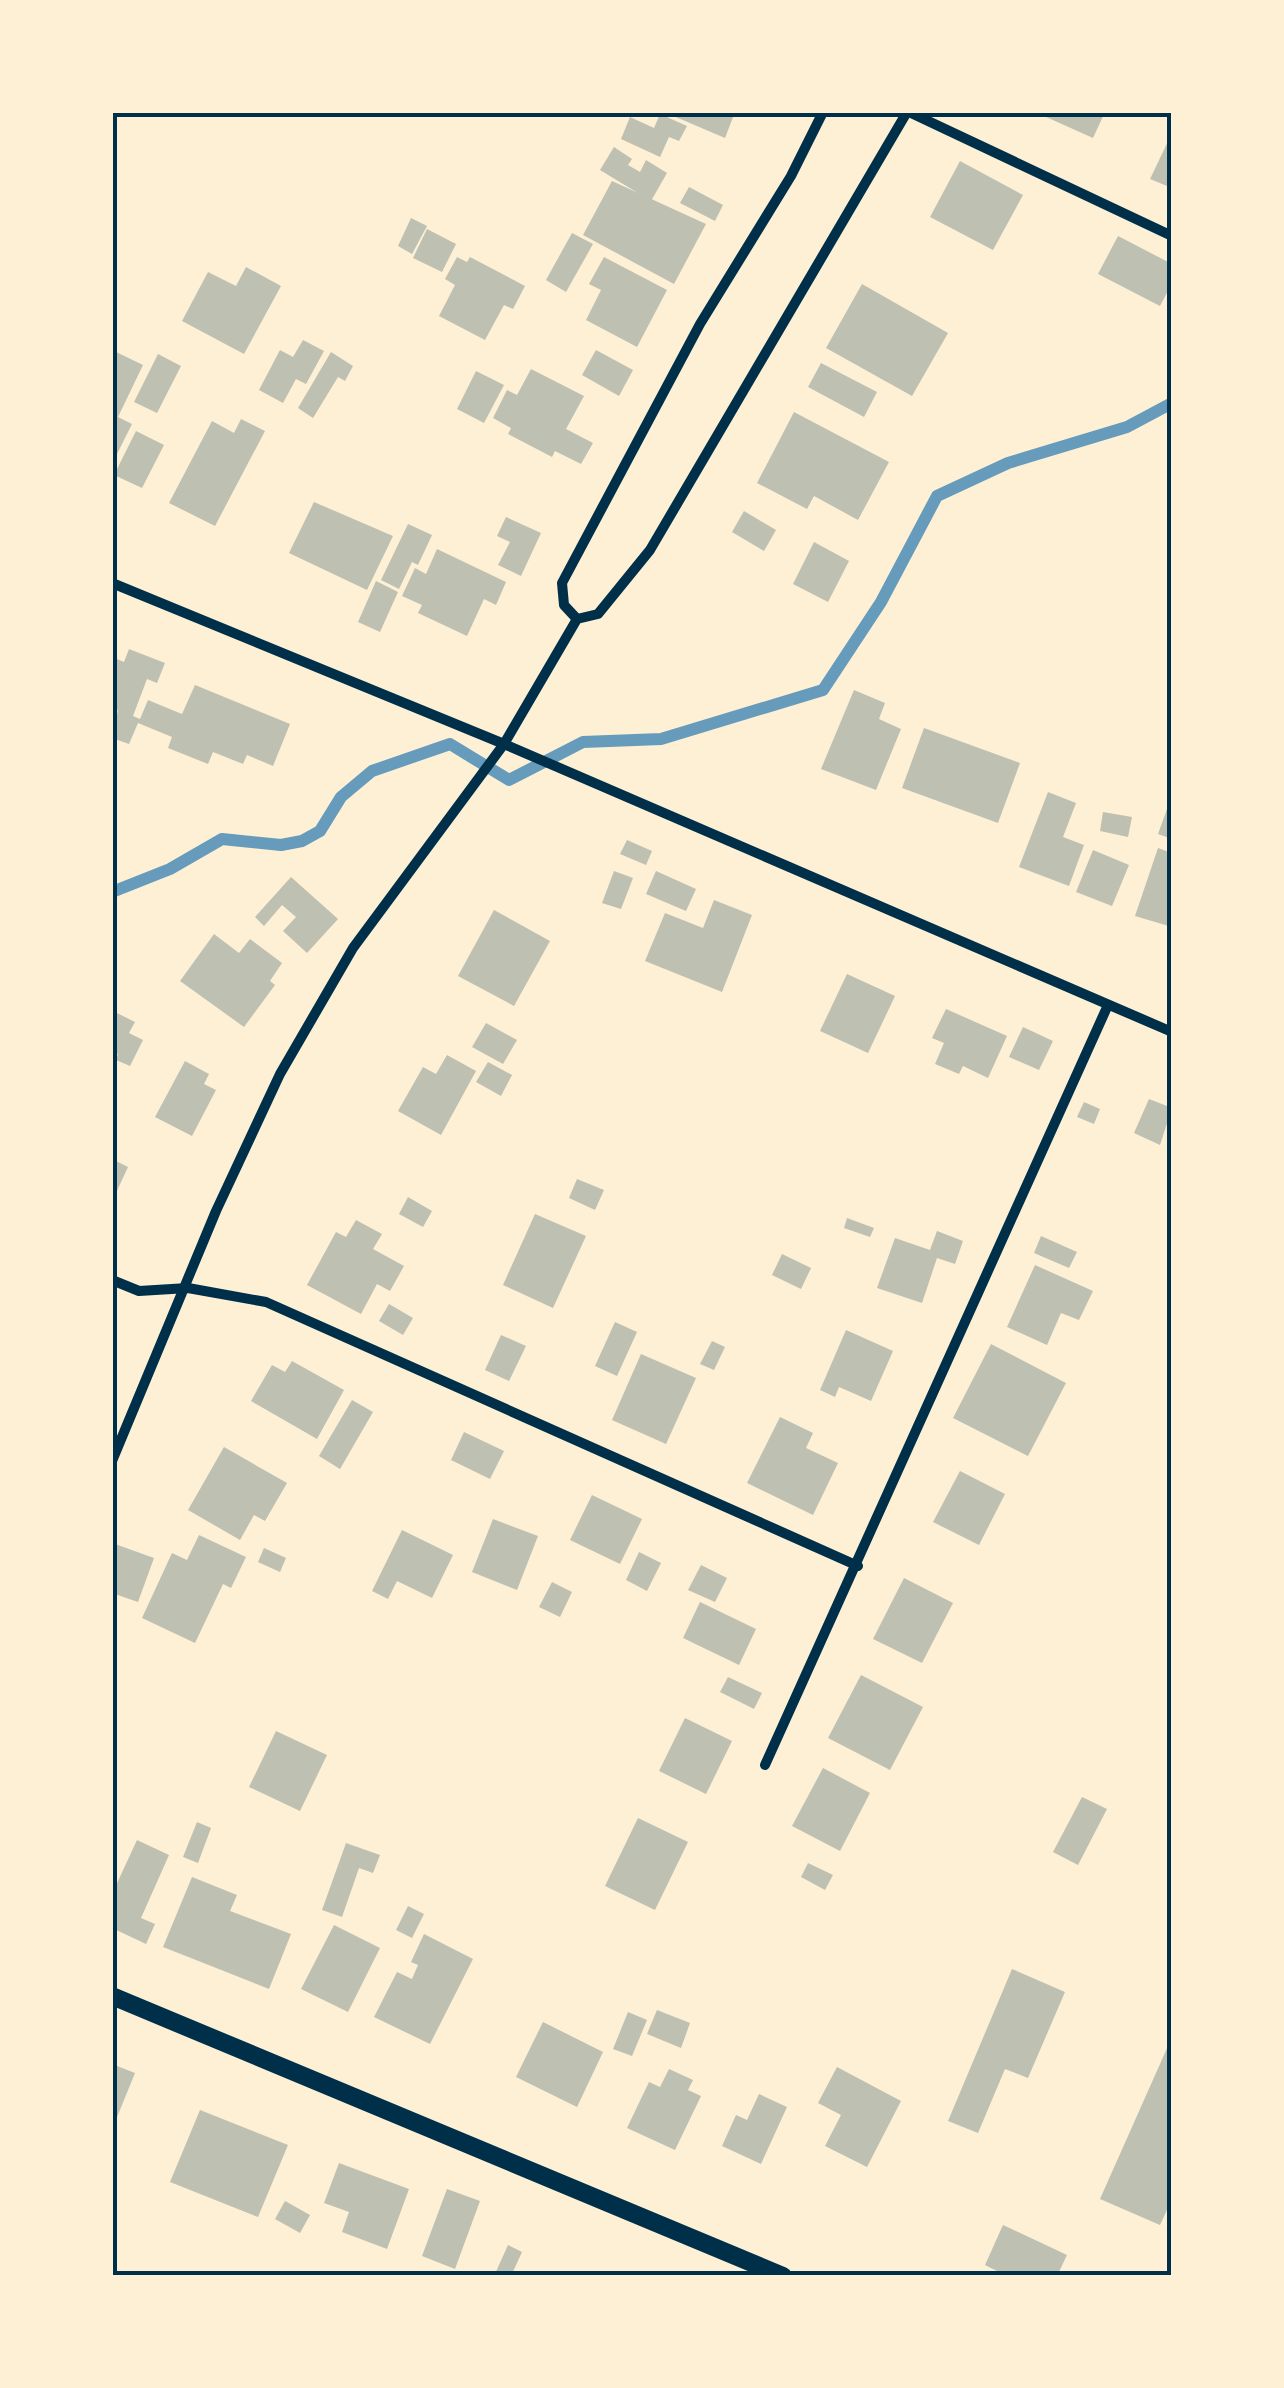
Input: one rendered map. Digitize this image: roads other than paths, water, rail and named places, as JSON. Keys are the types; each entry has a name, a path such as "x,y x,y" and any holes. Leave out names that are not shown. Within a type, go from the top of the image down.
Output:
{"street":[{"path":"576,619 564,606 562,583 700,324 790,176 823,112"},
{"path":"112,1461 188,1288 216,1211 272,1092 344,964 504,744 576,619 598,614 650,550 908,112 1172,236"},
{"path":"112,584 504,744 1172,1032"},
{"path":"765,1765 1108,1005"},
{"path":"112,1280 140,1291 188,1288 266,1302 858,1566"},
{"path":"112,1996 783,2276"}],"waterway":[{"path":"112,892 170,869 222,839 281,845 302,841 320,831 341,797 372,771 450,744 509,780 583,742 661,739 823,690 881,602 937,496 1008,463 1127,427 1172,403"}]}
